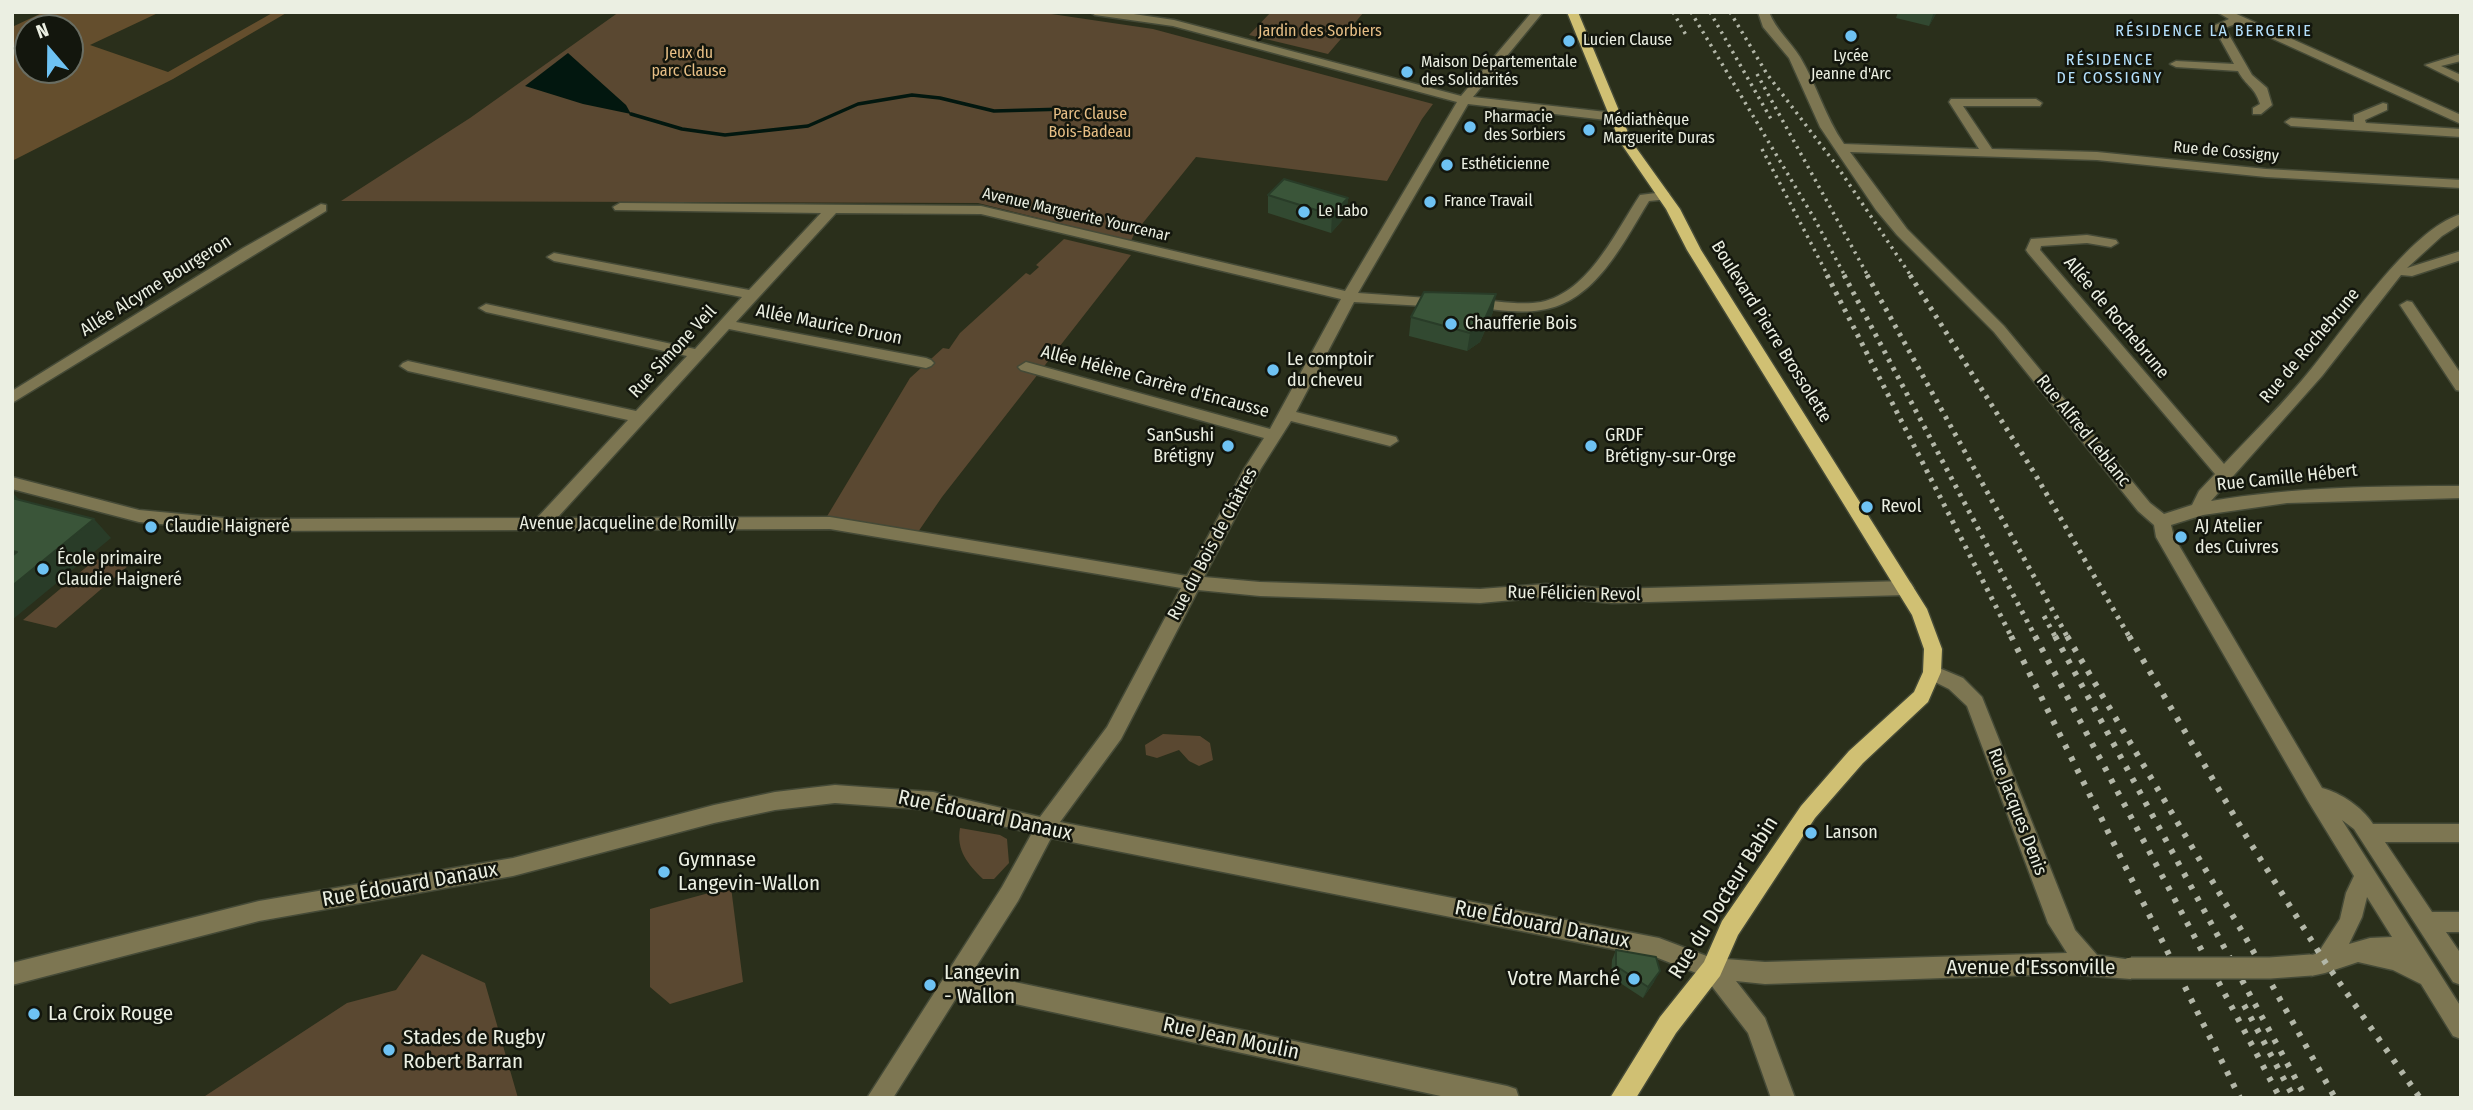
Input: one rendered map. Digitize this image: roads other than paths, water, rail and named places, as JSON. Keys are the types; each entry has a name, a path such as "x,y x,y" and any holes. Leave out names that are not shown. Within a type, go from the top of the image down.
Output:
{"main road":[{"name":"Boulevard Pierre Brossolette","path":"1572,12 1626,142 1664,196 1694,250 1905,588 1929,633 1933,649 1932,672"},
{"name":"Rue du Docteur Babin","path":"1622,1098 1668,1025 1712,969 1730,928 1808,812 1856,757 1921,697 1932,672"}],"street":[{"path":"1096,12 1174,23 1464,100 1615,117"},
{"path":"1174,23 1184,12"},
{"name":"Rue du Bois de Châtres","path":"878,1098 1010,894 1045,828 1114,733 1252,469 1287,415 1464,100 1538,12"},
{"name":"Rue Alfred Leblanc","path":"1763,12 1769,27 1794,57 1813,104 1839,148 1902,232 1999,329 2144,507 2162,522 2165,537 2315,795 2461,1028"},
{"path":"2222,12 2461,120"},
{"path":"2238,20 2219,26 2246,77 2261,88 2266,105 2257,111"},
{"path":"2461,57 2431,65 2461,80"},
{"path":"2176,64 2241,68"},
{"path":"1988,152 1955,102 2036,103"},
{"path":"2361,126 2358,118 2361,115 2383,107"},
{"path":"2291,122 2461,133"},
{"name":"Rue de Cossigny","path":"1839,148 2097,156 2266,173 2461,184"},
{"path":"1351,297 1545,306 1559,301 1590,276 1611,252 1645,198 1664,196"},
{"name":"Avenue Marguerite Yourcenar","path":"620,207 981,210 1351,297"},
{"name":"Allée Alcyme Bourgeron","path":"12,398 247,251 321,208"},
{"name":"Rue Simone Veil","path":"542,523 833,208"},
{"name":"Rue de Rochebrune","path":"2199,509 2205,495 2316,374 2408,256 2438,231 2461,218"},
{"name":"Allée de Rochebrune","path":"2112,243 2087,239 2036,242 2034,250 2224,474"},
{"path":"2407,273 2461,255"},
{"path":"554,257 752,295"},
{"path":"2407,305 2461,386"},
{"path":"486,308 698,354"},
{"name":"Allée Maurice Druon","path":"726,324 926,363"},
{"path":"408,366 639,417"},
{"name":"Allée Hélène Carrère d'Encausse","path":"1026,367 1274,435"},
{"path":"1287,415 1390,442"},
{"name":"Avenue Jacqueline de Romilly","path":"12,483 139,516 235,525 830,523 1164,580 1243,587"},
{"name":"Rue Camille Hébert","path":"2162,522 2174,515 2199,509 2320,493 2461,492"},
{"name":"Rue Félicien Revol","path":"1243,587 1480,596 1501,593 1594,593 1612,597 1905,588"},
{"name":"Rue Jacques Denis","path":"1932,672 1949,677 1961,685 1975,702 2059,923 2091,964"},
{"name":"Rue Édouard Danaux","path":"12,974 259,911 513,867 714,814 783,800 835,794 945,804 1045,828 1658,948 1712,969"},
{"path":"2315,795 2331,799 2348,811 2368,834 2461,974"},
{"path":"2368,834 2461,833"},
{"path":"2318,964 2348,926 2354,912 2356,891 2366,877"},
{"path":"2427,922 2461,922"},
{"name":"Avenue d'Essonville","path":"1712,969 1765,973 2091,964 2130,968 2270,968 2318,964 2361,948 2391,946 2413,952"},
{"name":"Avenue d'Essonville","path":"2348,953 2396,960 2428,977"},
{"path":"1712,969 1734,993 1757,1026 1783,1098"},
{"name":"Rue Jean Moulin","path":"955,980 1507,1098"}],"waterway":[{"path":"631,114 682,129 725,135 808,126 858,104 912,95 940,98 994,111 1066,109"}],"railway":[{"path":"1673,12 1686,35"},
{"path":"1691,12 1814,218 1845,276"},
{"path":"1710,12 1771,119"},
{"path":"1730,12 1767,74 1837,166 1911,276"},
{"path":"1757,74 1868,276"},
{"path":"1762,149 1828,276"},
{"path":"1827,275 2012,637"},
{"path":"1844,275 2036,638"},
{"path":"1867,275 2068,638"},
{"path":"1910,275 2035,474 2130,638"},
{"path":"2044,616 2056,638"},
{"path":"2035,636 2280,1098"},
{"path":"2055,636 2306,1098"},
{"path":"2067,636 2243,933 2335,1098"},
{"path":"2129,636 2246,836 2325,962 2420,1098"},
{"path":"2012,637 2240,1098"},
{"path":"2244,1005 2294,1098"}],"place":[{"name":"Lycée Jeanne d'Arc","path":"1851,36"},
{"name":"Lucien Clause","path":"1569,41"},
{"name":"Maison Départementale des Solidarités","path":"1407,72"},
{"name":"Pharmacie des Sorbiers","path":"1470,127"},
{"name":"Médiathèque Marguerite Duras","path":"1589,130"},
{"name":"Esthéticienne","path":"1447,165"},
{"name":"France Travail","path":"1430,202"},
{"name":"Le Labo","path":"1304,212"},
{"name":"Chaufferie Bois","path":"1451,324"},
{"name":"Le comptoir du cheveu","path":"1273,370"},
{"name":"SanSushi Brétigny","path":"1228,446"},
{"name":"GRDF Brétigny-sur-Orge","path":"1591,446"},
{"name":"Revol","path":"1867,507"},
{"name":"Claudie Haigneré","path":"151,527"},
{"name":"AJ Atelier des Cuivres","path":"2181,537"},
{"name":"École primaire Claudie Haigneré","path":"43,569"},
{"name":"Lanson","path":"1811,833"},
{"name":"Gymnase Langevin-Wallon","path":"664,872"},
{"name":"Votre Marché","path":"1634,979"},
{"name":"Langevin - Wallon","path":"930,985"},
{"name":"La Croix Rouge","path":"34,1014"},
{"name":"Stades de Rugby Robert Barran","path":"389,1050"}],"district":[{"name":"RÉSIDENCE LA BERGERIE","path":"2214,32"},
{"name":"RÉSIDENCE DE COSSIGNY","path":"2110,70"}],"park label":[{"name":"Jardin des Sorbiers","path":"1320,32"},
{"name":"Jeux du parc Clause","path":"689,63"},
{"name":"Parc Clause Bois-Badeau","path":"1090,124"}]}
